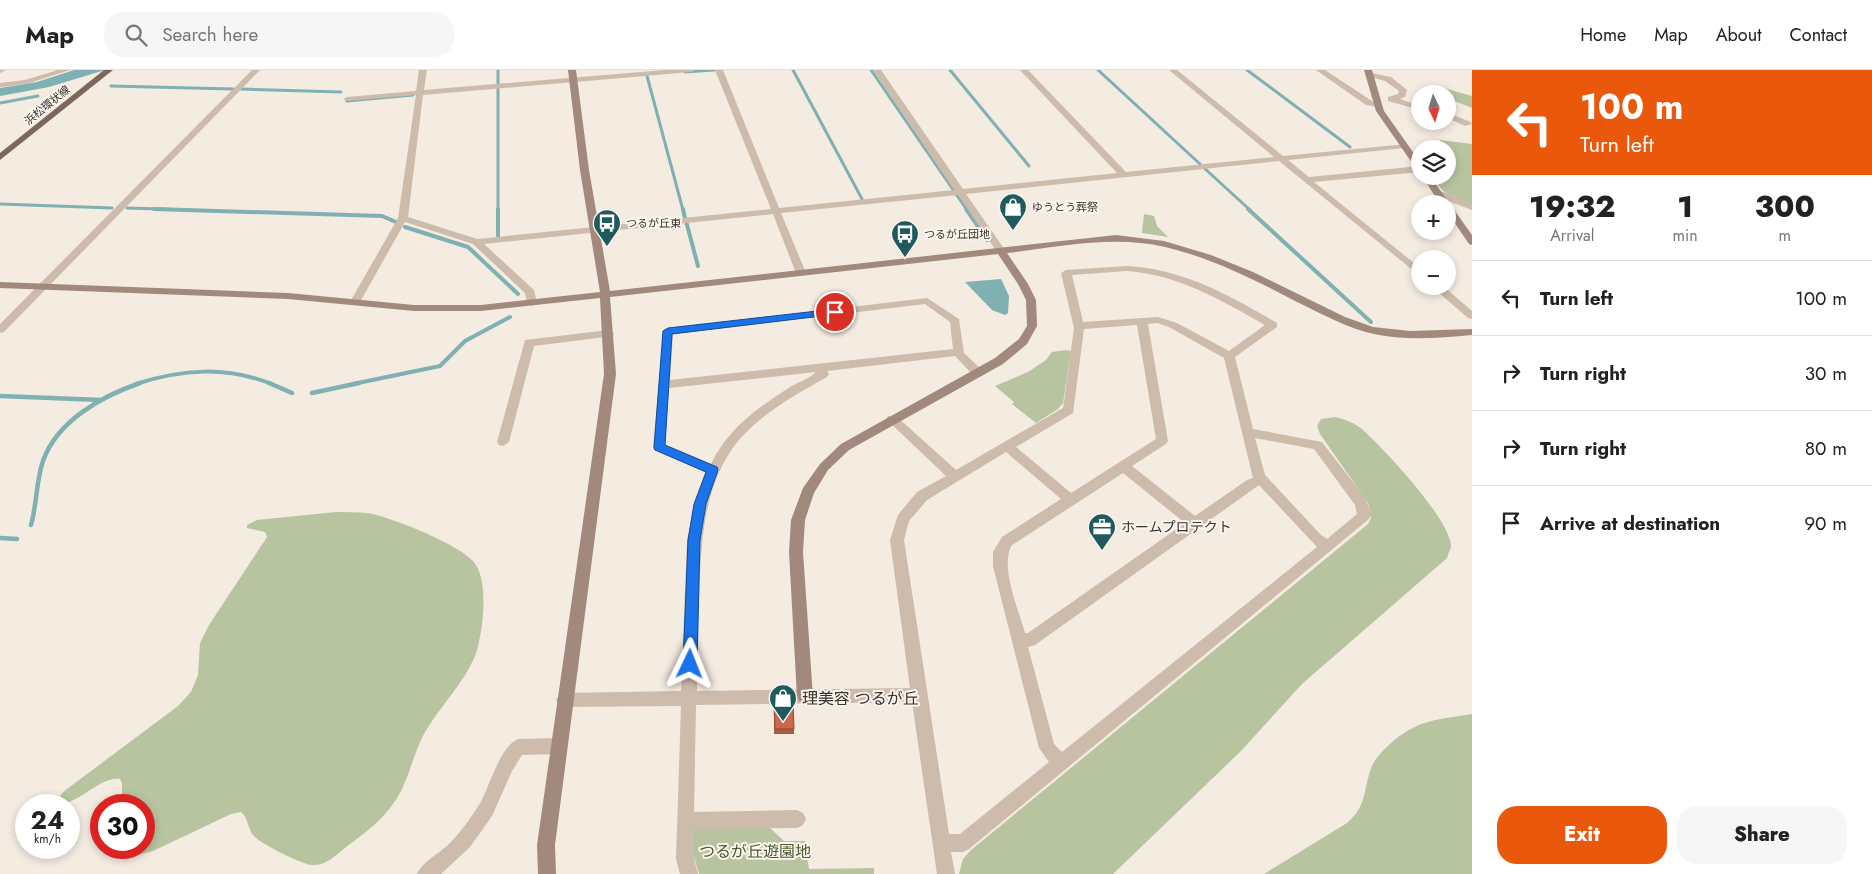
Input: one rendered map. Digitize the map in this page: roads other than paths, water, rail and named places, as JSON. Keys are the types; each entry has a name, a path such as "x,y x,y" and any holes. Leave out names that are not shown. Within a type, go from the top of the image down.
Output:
{"main road":[{"name":"浜松環状線","path":"0,147 98,70"},
{"name":"浜松環状線","path":"0,157 108,71"}],"street":[{"path":"0,85 26,82 66,70"},
{"path":"0,330 256,70"},
{"path":"355,302 403,218 423,70"},
{"path":"547,874 546,845 564,700 610,374 609,334 596,229 590,203 572,70"},
{"path":"347,99 691,70"},
{"path":"719,70 801,273"},
{"path":"806,697 796,552 798,520 802,506 815,479 834,457 857,438 978,373 1017,349 1032,326 1033,309 1028,292 1000,250 956,191 877,70"},
{"path":"1024,70 1122,174"},
{"path":"1173,70 1411,266"},
{"path":"1320,70 1369,103 1394,100 1411,105"},
{"path":"1369,72 1377,102 1411,156"},
{"path":"1369,72 1388,79 1403,90 1402,95 1394,100"},
{"path":"1456,118 1468,124"},
{"path":"403,218 476,242 1279,157 1404,146"},
{"path":"1306,180 1411,169"},
{"path":"1432,185 1438,194 1445,195 1472,207"},
{"path":"1456,219 1472,242"},
{"path":"0,285 260,295 436,309 481,308 1102,238 1163,243 1194,251 1225,262 1336,317 1360,326 1409,335 1472,332"},
{"path":"476,242 530,292 532,303"},
{"path":"946,874 897,540 903,519 915,502 1068,410 1079,326 1066,273 1123,268 1161,272 1200,284 1273,325 1228,356"},
{"path":"1447,295 1472,316"},
{"path":"713,470 659,448 668,331 927,301 955,321 959,352 978,373"},
{"path":"1061,763 1047,748 1000,566 1000,552 1007,541 1162,441 1144,327 1140,321"},
{"path":"1079,326 1140,321 1166,322 1228,356 1259,477 1316,539 1326,547"},
{"path":"503,442 529,343 609,334"},
{"path":"664,385 959,352"},
{"path":"689,874 685,859 685,821 694,540 700,504 713,470 734,438 747,423 779,398 823,374 820,367"},
{"path":"892,419 956,477"},
{"path":"941,843 963,843 1364,515 1361,502 1318,445 1248,432"},
{"path":"1007,446 1071,500"},
{"path":"1123,466 1195,522"},
{"path":"1019,640 1030,640 1251,482 1261,480"},
{"path":"564,700 919,695"},
{"path":"426,874 457,847 477,823 492,798 506,760 518,747 559,746"},
{"path":"685,821 797,819"}],"water":[{"path":"74,70 105,70 49,87 0,96 0,88 37,82"},
{"path":"1001,279 1009,296 1008,313 1005,315 992,310 965,282"}],"waterway":[{"path":"498,70 498,84"},
{"path":"685,72 714,70"},
{"path":"793,70 862,199"},
{"path":"871,70 967,210"},
{"path":"950,70 1029,166"},
{"path":"1098,70 1200,164"},
{"path":"1247,70 1350,147"},
{"path":"647,76 683,210"},
{"path":"111,86 233,89"},
{"path":"498,88 498,237"},
{"path":"241,89 341,92"},
{"path":"347,101 413,95"},
{"path":"0,103 38,96"},
{"path":"1203,167 1250,210"},
{"path":"0,204 112,208"},
{"path":"127,208 193,210"},
{"path":"154,209 382,216 396,222"},
{"path":"683,209 685,218"},
{"path":"966,209 987,240"},
{"path":"1248,209 1371,322"},
{"path":"686,221 698,266"},
{"path":"405,227 468,247 518,294"},
{"path":"353,384 440,366 465,341 510,317"},
{"path":"136,384 170,375 204,372 238,374 272,384"},
{"path":"31,525 43,461 59,434 70,422 96,403 125,388 140,383"},
{"path":"269,383 292,393"},
{"path":"312,393 359,383"},
{"path":"0,396 101,400"},
{"path":"0,538 17,539"}],"place":[{"name":"ゆうとう葬祭","path":"1013,231"},
{"name":"つるが丘東","path":"607,247"},
{"name":"つるが丘団地","path":"905,258"},
{"name":"ホームプロテクト","path":"1102,551"},
{"name":"理美容 つるが丘","path":"783,722"}],"park label":[{"name":"つるが丘遊園地","path":"755,851"}]}
